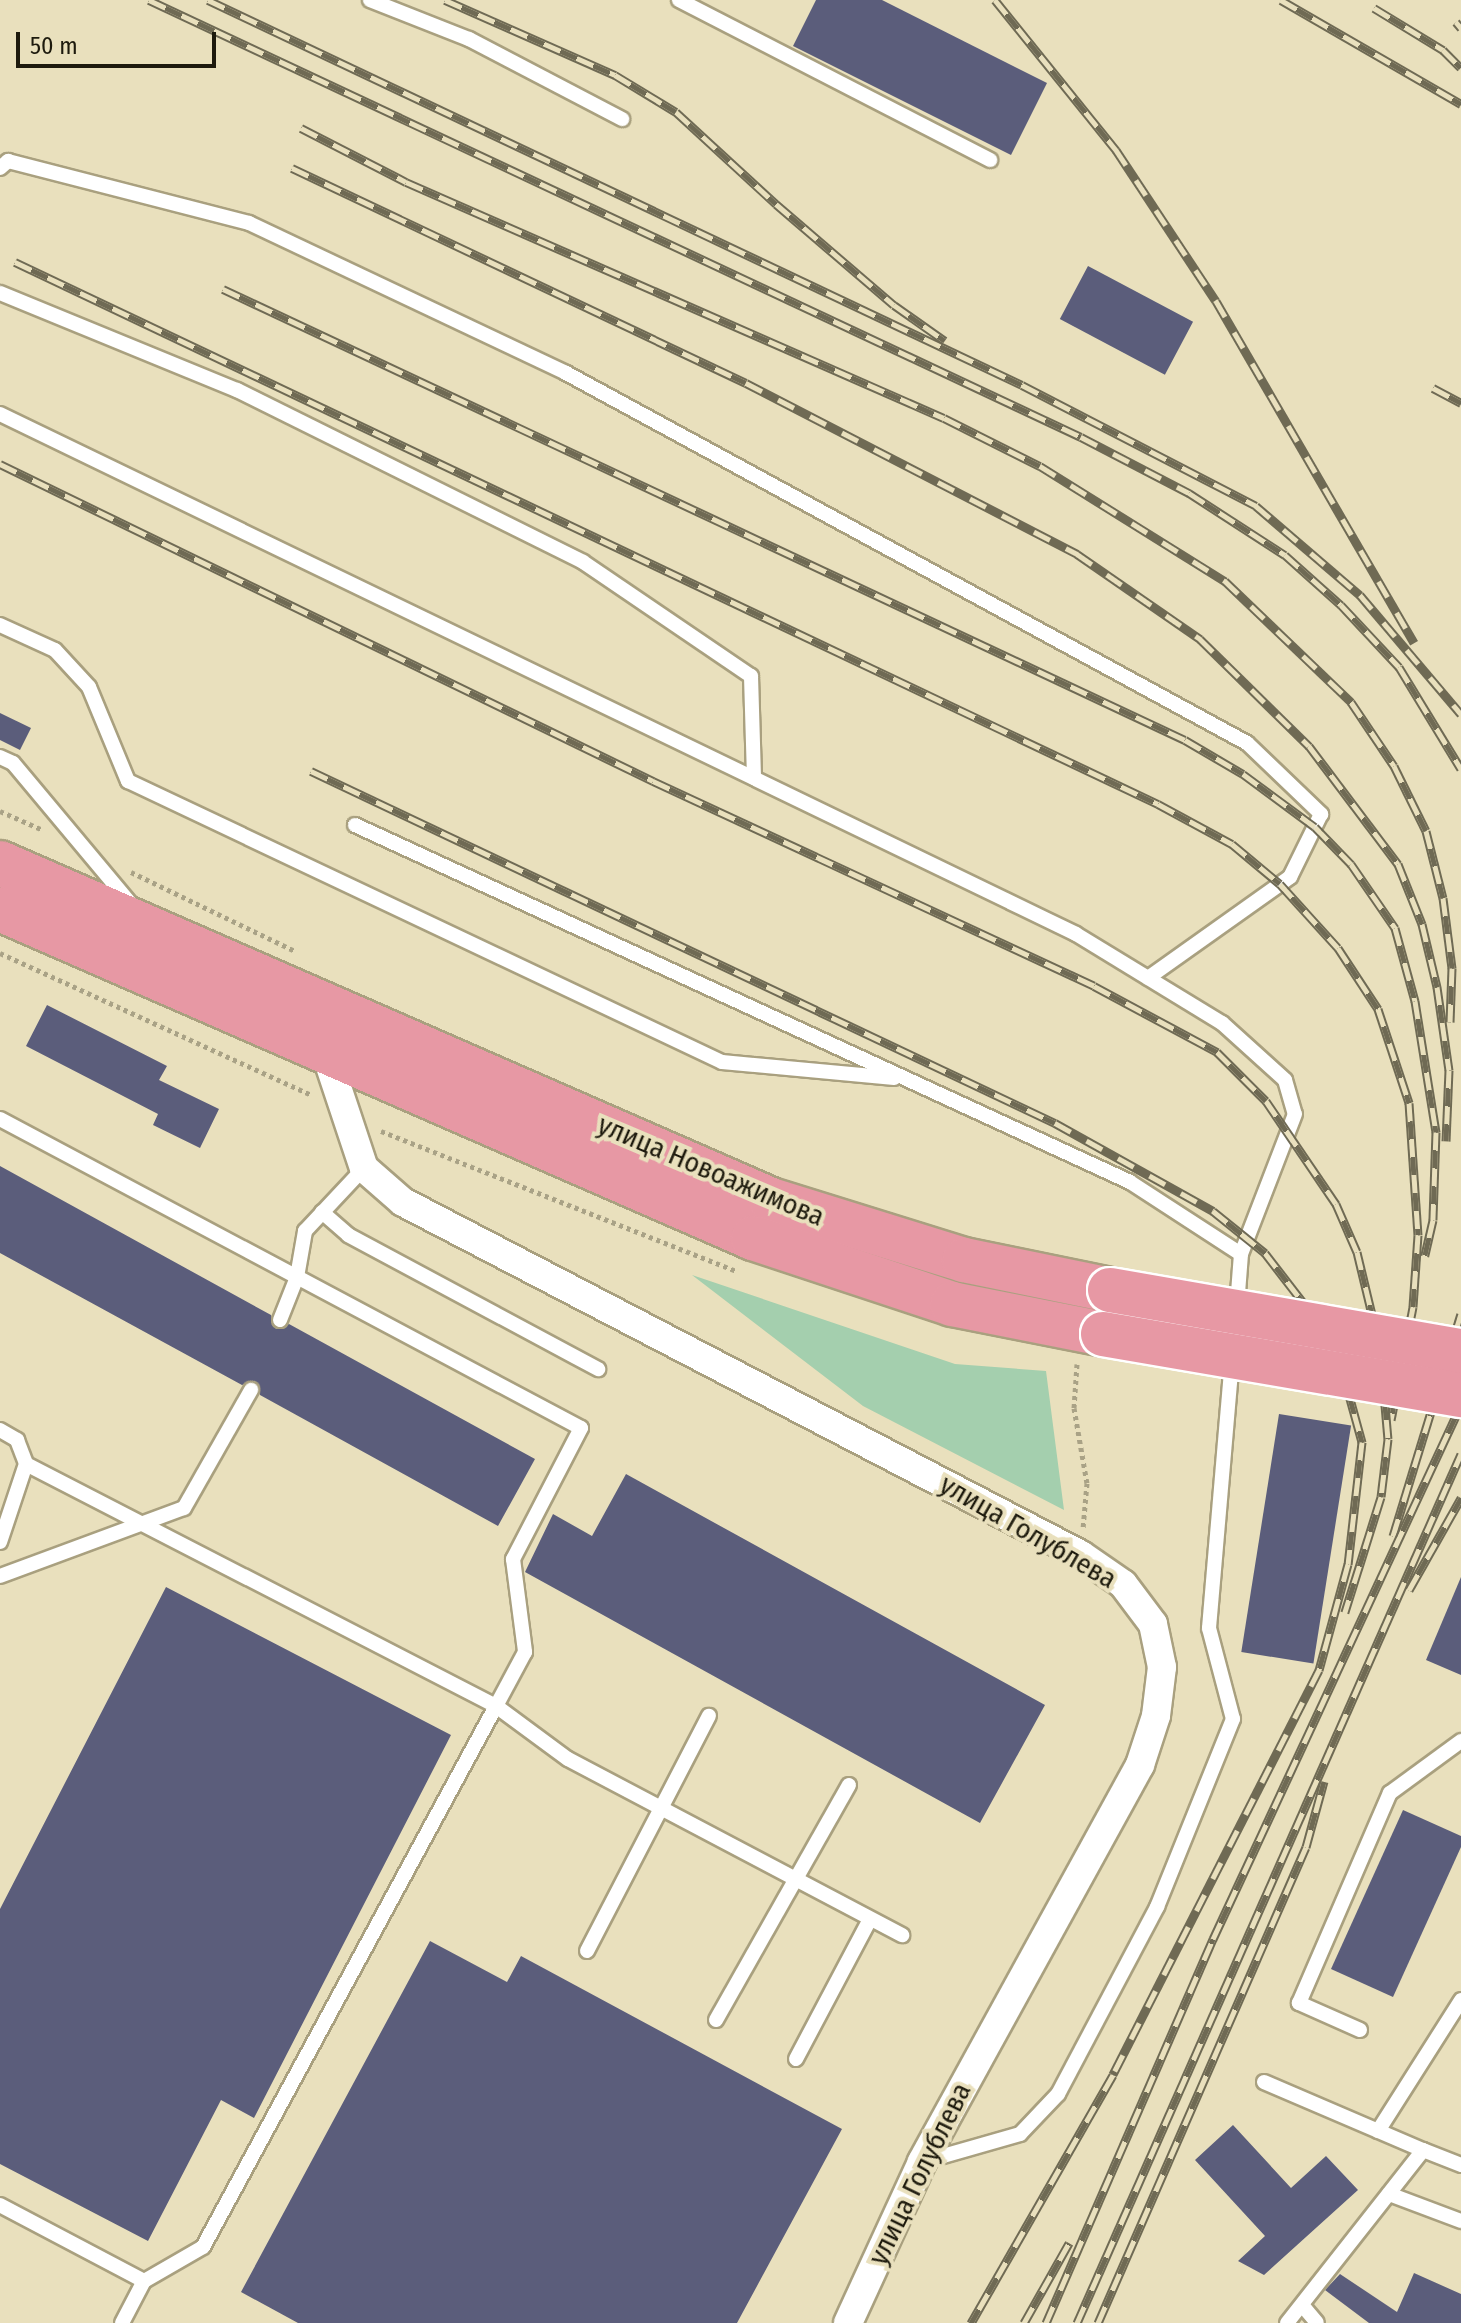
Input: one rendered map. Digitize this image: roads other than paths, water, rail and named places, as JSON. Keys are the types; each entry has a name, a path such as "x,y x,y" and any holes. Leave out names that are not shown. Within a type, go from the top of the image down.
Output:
{"main road":[{"name":"улица Новоажимова","path":"0,863 771,1200 964,1260 1110,1290 1461,1351"},
{"name":"улица Новоажимова","path":"0,909 823,1264 1090,1347 1461,1395"}],"street":[{"path":"324,1048 364,1168"},
{"name":"улица Голублева","path":"364,1168 403,1202 1081,1555 1123,1584 1153,1624 1162,1667 1156,1716 1140,1765 922,2162 848,2323"}],"lane":[{"path":"370,0 469,39 622,119"},
{"path":"679,0 990,160"},
{"path":"0,168 8,161 249,223 566,373 1247,743 1321,814 1290,877 1148,978"},
{"path":"0,293 237,390 583,562 751,676 754,778"},
{"path":"0,414 1076,934 1222,1023 1285,1080 1295,1114 1241,1254 1209,1628 1233,1719 1157,1907 1058,2094 1020,2134 922,2162"},
{"path":"0,625 55,650 89,687 128,781 722,1062 907,1080"},
{"path":"0,757 13,763 81,848 155,931"},
{"path":"355,825 1130,1182 1241,1254"},
{"path":"0,1119 581,1428 513,1559 525,1652 203,2247 144,2281 122,2323"},
{"path":"280,1320 297,1277 305,1231 364,1168"},
{"path":"322,1212 348,1235 598,1369"},
{"path":"0,1576 184,1508 251,1390"},
{"path":"0,1430 17,1440 26,1464 0,1542"},
{"path":"26,1464 496,1706 568,1759 902,1935"},
{"path":"587,1951 709,1716"},
{"path":"1360,2030 1299,2003 1390,1793 1461,1741"},
{"path":"716,2020 798,1881 849,1785"},
{"path":"796,2059 870,1919"},
{"path":"1378,2131 1461,2000"},
{"path":"1264,2082 1461,2165"},
{"path":"1287,2323 1423,2150"},
{"path":"1389,2194 1461,2221"},
{"path":"0,2205 144,2281"},
{"path":"1302,2305 1317,2323"}],"railway":[{"path":"149,0 1081,437 1189,493 1285,555 1341,605 1399,667 1461,769"},
{"path":"208,0 1022,385 1256,506 1360,595 1461,714"},
{"path":"445,0 615,75 676,112 776,204 894,305 945,341"},
{"path":"995,0 1116,150 1216,301 1414,643"},
{"path":"1281,0 1461,104"},
{"path":"1374,8 1443,50 1461,68"},
{"path":"1456,22 1461,28"},
{"path":"301,128 406,182 944,418 1040,466 1225,581 1351,702 1394,766 1426,831 1443,898 1452,968 1450,1022"},
{"path":"292,168 746,383 1077,554 1200,639 1309,746 1398,864 1422,924 1437,987 1449,1070 1446,1141"},
{"path":"15,262 1158,804 1232,844 1280,884 1338,948 1378,1009 1409,1103 1418,1235 1413,1307 1391,1420"},
{"path":"223,289 1185,740 1243,774 1315,827 1351,864 1395,928 1415,1001 1436,1132 1433,1220 1425,1256"},
{"path":"1433,388 1461,403"},
{"path":"0,464 653,781 1094,986 1217,1052 1266,1101 1336,1204 1357,1252 1380,1348 1388,1439 1381,1497 1345,1612"},
{"path":"311,771 1055,1123 1213,1211 1265,1253 1335,1344 1362,1442 1348,1564 1319,1670 1113,2075 971,2323"},
{"path":"1393,1536 1461,1314"},
{"path":"1046,2323 1213,1939 1461,1405"},
{"path":"1077,2323 1461,1454"},
{"path":"1409,1590 1461,1498"},
{"path":"1098,2323 1306,1847 1324,1781"},
{"path":"1024,2323 1069,2243"}]}
